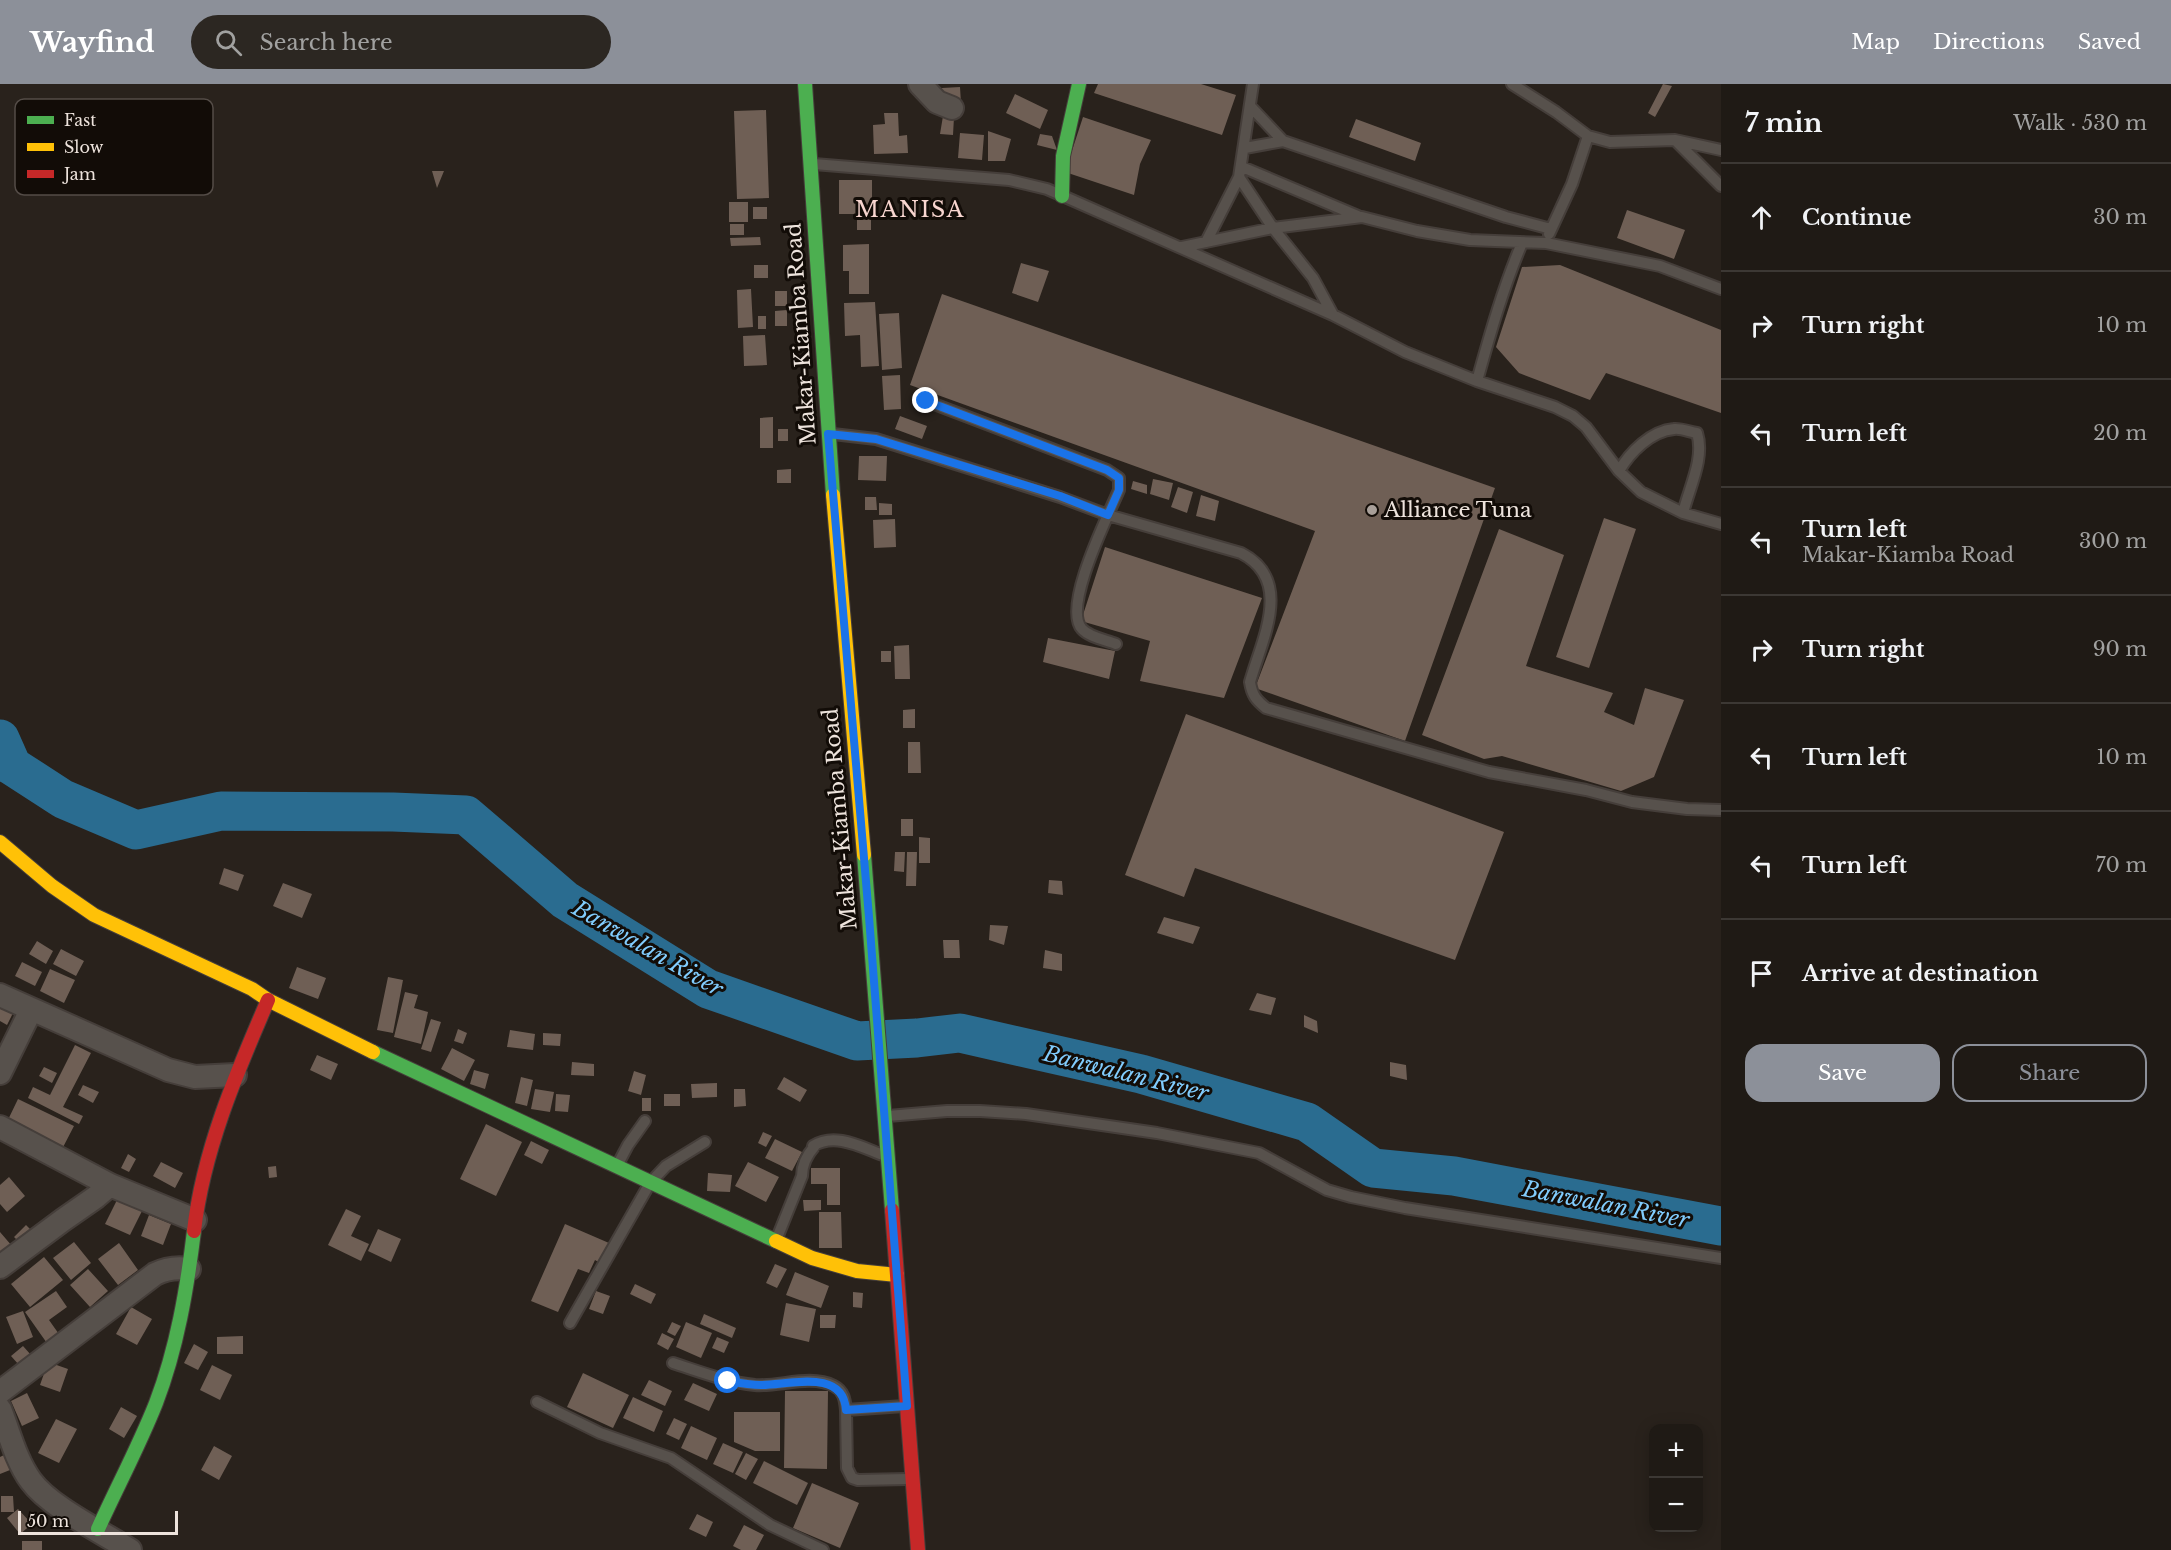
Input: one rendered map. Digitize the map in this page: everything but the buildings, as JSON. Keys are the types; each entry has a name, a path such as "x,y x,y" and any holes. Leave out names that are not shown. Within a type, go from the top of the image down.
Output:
{"street":[{"name":"Makar-Kiamba Road","path":"805,84 828,434 884,1102 918,1550"},
{"path":"920,84 937,102 952,108"},
{"path":"1062,196 1063,156 1079,84"},
{"path":"0,842 52,886 94,915 252,989 268,1000 333,1033 812,1258 856,1271 897,1275"},
{"path":"0,995 168,1070 195,1077 235,1075"},
{"path":"98,1529 156,1403 178,1328 204,1176 235,1075 268,1000"},
{"path":"0,1072 31,1010"},
{"path":"0,1128 110,1185 195,1220"},
{"path":"0,1267 110,1185"},
{"path":"0,1392 155,1274 179,1267 189,1269"},
{"path":"0,1409 22,1466 31,1481 43,1494 74,1516 130,1550"}],"lane":[{"path":"1206,242 1240,172 1253,84"},
{"path":"1512,84 1588,136 1610,142 1675,140 1721,150"},
{"path":"1250,105 1283,141 1506,217 1551,229"},
{"path":"1546,243 1572,184 1588,136"},
{"path":"1675,140 1721,186"},
{"path":"1245,148 1283,141"},
{"path":"810,164 1009,180 1047,189 1333,315 1405,352 1477,381 1555,407 1573,416 1597,440 1619,471 1641,492 1683,513 1721,524"},
{"path":"1240,172 1362,217 1417,231 1470,240 1546,243 1660,266 1721,290"},
{"path":"1240,172 1273,228 1313,278 1333,315"},
{"path":"1182,247 1273,228 1362,217"},
{"path":"1477,381 1488,335 1522,243"},
{"path":"926,401 1119,478 1121,486 1083,578 1076,605 1076,616 1084,632 1116,644"},
{"path":"1619,471 1628,457 1656,434 1675,428 1697,433 1700,444 1699,458 1683,513"},
{"path":"828,434 876,439 1060,496 1108,515 1241,553 1253,559 1261,567 1270,588 1271,606 1250,682 1251,692 1256,700 1266,708 1489,772 1586,790 1632,802 1688,809 1721,810"},
{"path":"885,1116 980,1111 1026,1114 1158,1133 1259,1153 1327,1190 1362,1199 1428,1212 1721,1258"},
{"path":"617,1167 628,1145 645,1120"},
{"path":"776,1241 813,1146 828,1139 847,1142 888,1156"},
{"path":"570,1323 650,1183 666,1166 705,1142"},
{"path":"674,1363 738,1383 759,1385 823,1382 835,1387 845,1398 847,1468 852,1478 858,1480 913,1479"},
{"path":"537,1402 600,1433 671,1458 770,1526 823,1550"},
{"path":"846,1410 907,1406"}],"waterway":[{"name":"Banwalan River","path":"0,739 12,766 63,799 136,830 221,811 393,812 466,815 565,900 708,989 857,1041 960,1033 1141,1074 1307,1122 1373,1168 1454,1176 1721,1226"}],"traffic: fast":[{"path":"805,84 833,495"},
{"path":"1062,196 1063,156 1079,84"},
{"path":"864,855 892,1210"},
{"path":"373,1052 776,1241"},
{"path":"98,1529 156,1403 170,1361 188,1275 194,1231"}],"traffic: slow":[{"path":"833,495 864,855"},
{"path":"0,842 52,886 94,915 252,989 268,1000 373,1052"},
{"path":"776,1241 812,1258 857,1271 897,1275"}],"traffic: jam":[{"path":"194,1231 198,1201 222,1113 268,1000"},
{"path":"892,1210 918,1550"}],"place":[{"name":"Alliance Tuna","path":"1372,510"}],"district":[{"name":"MANISA","path":"910,209"}],"route":[{"path":"728,1381 759,1385 823,1382 840,1391 845,1398 846,1410 907,1406 828,434 876,439 1060,496 1108,515 1121,486 1119,478 1107,470 926,401"}]}
